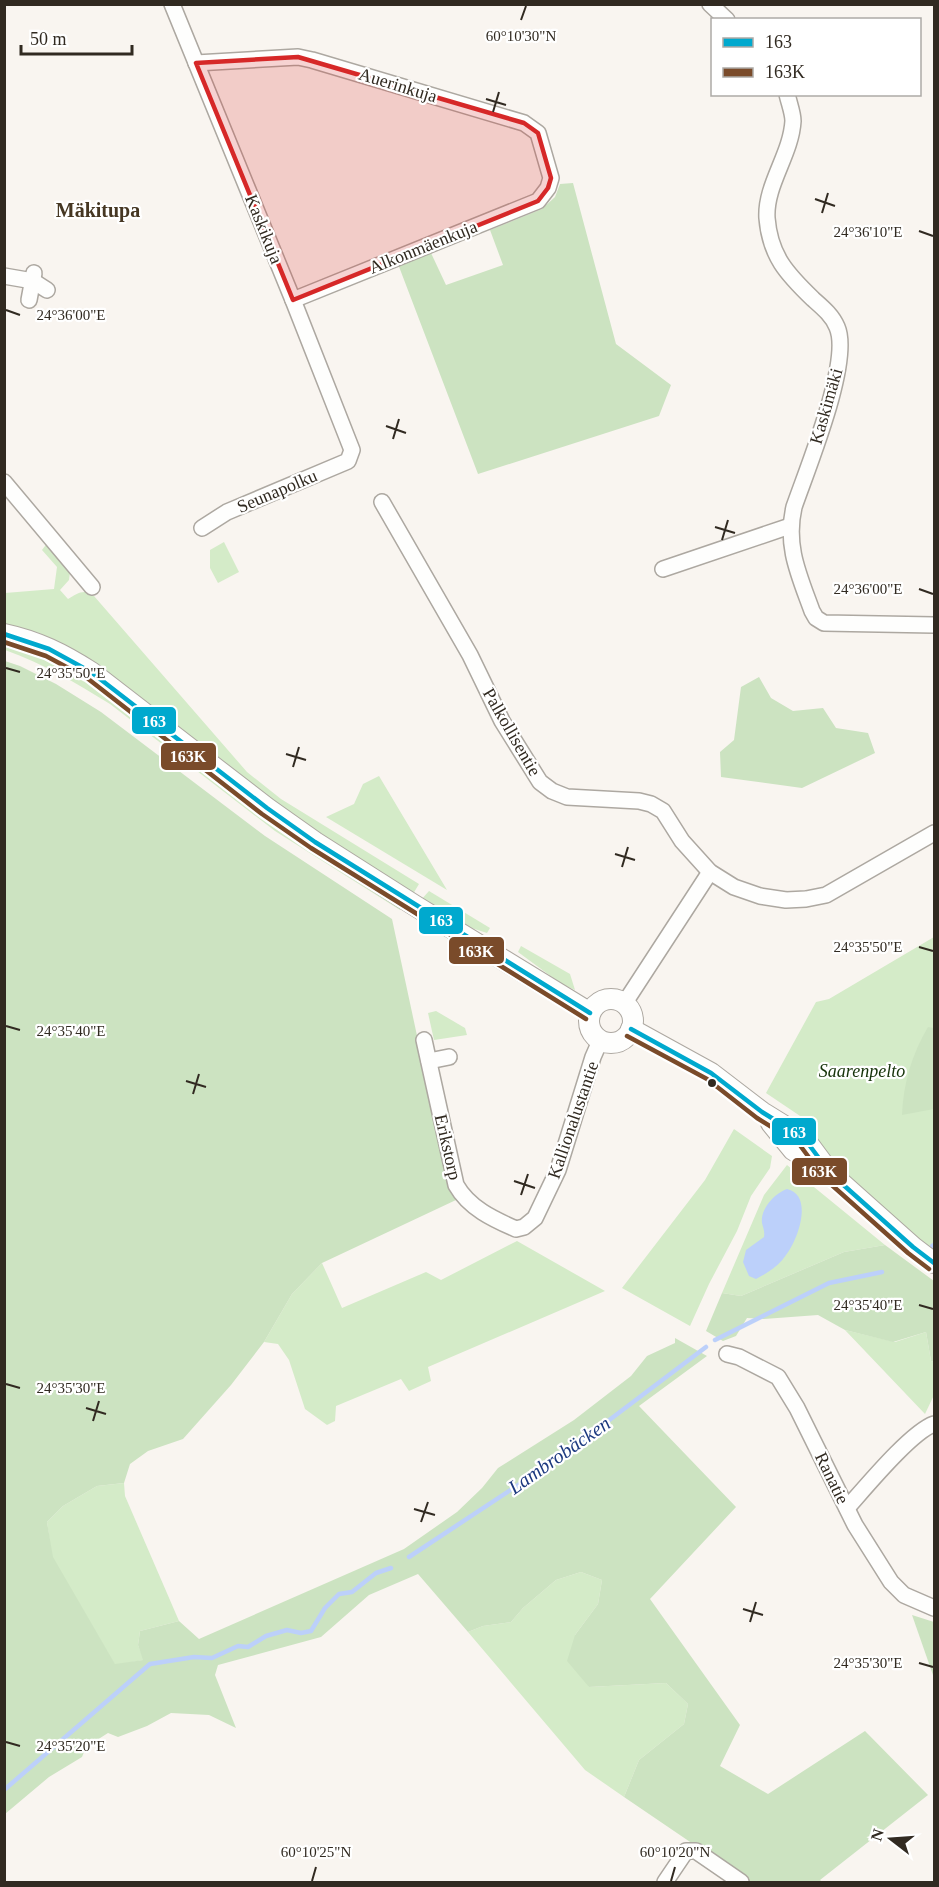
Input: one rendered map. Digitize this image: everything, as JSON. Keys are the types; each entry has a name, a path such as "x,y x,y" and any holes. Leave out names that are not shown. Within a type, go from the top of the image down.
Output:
{"street":[{"name":"Kaskikuja","path":"172,4 293,300 352,450 351,455"},
{"path":"710,4 725,18"},
{"name":"Auerinkuja","path":"196,63 305,58 524,123 538,133 552,178 548,188"},
{"name":"Kaskimäki","path":"787,96 793,119 787,150 769,202 767,216 770,237 782,267 828,312 837,327 841,355 836,382 794,507 790,526 792,552 816,618 824,623 833,625 934,625"},
{"name":"Alkonmäenkuja","path":"293,300 538,201 548,188"},
{"path":"4,276 33,277 46,290"},
{"path":"29,300 33,277"},
{"name":"Seunapolku","path":"202,528 227,512 348,461 351,455"},
{"path":"4,482 92,587"},
{"name":"Palkollisentie","path":"382,502 470,655 502,721 540,782 552,791 567,797 639,801 651,804 663,811 682,841 710,872 734,887 760,896 786,900 826,895 934,833"},
{"path":"663,569 790,526"},
{"path":"4,634 65,654 315,842 591,1013"},
{"path":"624,1004 710,872"},
{"path":"614,1000 624,1004 633,1018 628,1035 612,1044 600,1041 591,1031 589,1019 591,1013 603,1001 614,1000"},
{"path":"631,1029 711,1073 762,1112 804,1138 830,1173 934,1263"},
{"name":"Erikstorp","path":"424,1040 456,1185 463,1198 471,1204 516,1229 524,1227"},
{"name":"Kallionalustantie","path":"524,1227 535,1218 558,1170 600,1041"},
{"path":"429,1061 449,1057"},
{"name":"Ranatie","path":"727,1354 739,1357 778,1377 787,1389 855,1526 894,1587 904,1595 934,1608"},
{"path":"847,1509 913,1438 926,1427 934,1424"},
{"path":"665,1882 686,1851 696,1851 741,1882"}],"highlighted area":[{"path":"298,57 524,123 538,133 551,178 548,188 538,201 293,300 196,63"}],"green space":[{"path":"573,183 616,344 671,385 659,416 478,474 398,264 431,253 446,285 503,265 490,230 542,209 555,197 560,184"},
{"path":"48,542 70,572 69,580 60,590 68,599 84,592 94,596 247,772 281,799 419,884 413,894 298,820 62,644 39,633 5,625 5,593 54,589 57,567 42,550"},
{"path":"224,542 239,572 218,583 210,568 210,550"},
{"path":"5,641 46,652 402,906 400,910 275,831 110,704 59,674 5,650"},
{"path":"5,661 56,684 101,712 265,836 392,919 449,1185 456,1200 322,1263 292,1294 264,1342 231,1385 183,1439 148,1451 130,1464 124,1483 97,1486 63,1506 47,1522 53,1557 115,1664 143,1660 138,1645 140,1631 179,1621 199,1639 404,1549 457,1512 482,1488 498,1468 574,1420 631,1376 647,1356 675,1343 675,1338 707,1356 639,1406 736,1507 650,1599 740,1725 720,1766 768,1794 865,1731 928,1795 820,1880 822,1882 749,1882 624,1797 639,1760 684,1724 688,1704 666,1683 589,1687 567,1661 575,1635 598,1604 602,1580 581,1572 556,1580 523,1608 511,1622 483,1626 468,1632 418,1574 369,1595 321,1637 218,1665 215,1675 236,1728 209,1715 171,1713 147,1726 118,1737 108,1733 86,1747 82,1757 49,1777 5,1814"},
{"path":"759,677 771,698 793,711 823,708 836,728 868,733 875,753 802,788 721,777 720,752 734,740 741,687"},
{"path":"379,776 447,890 326,817 354,804 363,784"},
{"path":"429,891 490,928 487,933 462,925 421,900"},
{"name":"Saarenpelto","path":"934,937 934,1253 848,1178 809,1138 809,1122 766,1093 816,1002 829,999"},
{"path":"521,946 570,974 575,990 560,983 518,952"},
{"path":"436,1011 465,1028 467,1035 434,1040 428,1013"},
{"path":"928,1027 934,1028 934,1109 902,1115 909,1070"},
{"path":"734,1129 772,1156 770,1168 751,1196 737,1231 690,1326 622,1288 705,1180"},
{"path":"787,1165 885,1245 844,1252 741,1296 722,1293 764,1195"},
{"path":"517,1241 605,1291 428,1367 431,1381 409,1391 401,1379 336,1406 335,1421 327,1425 305,1409 289,1360 278,1344 264,1342 292,1294 322,1263 342,1308 426,1272 441,1280"},
{"path":"885,1245 934,1281 934,1362 931,1361 926,1332 893,1342 845,1330 818,1315 747,1318 736,1336 723,1341 706,1331 722,1293 741,1296 844,1252"},
{"path":"845,1330 895,1342 926,1332 931,1361 934,1362 934,1395 925,1414"},
{"path":"124,1483 125,1496 179,1621 140,1631 138,1645 144,1660 115,1665 52,1557 47,1522 63,1506 97,1486"},
{"path":"581,1572 602,1580 598,1604 575,1635 589,1687 666,1683 688,1704 684,1724 639,1760 624,1797 585,1770 468,1632 483,1626 511,1622 523,1608 556,1580"},
{"path":"912,1615 934,1622 934,1678"}],"water":[{"path":"787,1189 795,1193 800,1200 802,1209 799,1229 791,1248 783,1259 756,1279 749,1276 743,1262 746,1250 764,1237 763,1212 773,1198"}],"waterway":[{"name":"Lambrobäcken","path":"715,1340 829,1283 882,1272"},
{"name":"Lambrobäcken","path":"409,1557 559,1458 706,1347"},
{"name":"Lambrobäcken","path":"4,1790 150,1664 194,1657 212,1658 238,1646 248,1647 266,1636 287,1630 301,1633 311,1631 325,1608 339,1594 352,1592 376,1573 391,1568"}],"transit line":[{"name":"163","path":"4,634 49,649 91,672 267,808 315,842 590,1013"},
{"name":"163K","path":"4,642 46,656 87,678 262,814 311,848 586,1019"},
{"name":"163","path":"631,1029 711,1073 762,1112 804,1138 830,1173 934,1263"},
{"name":"163K","path":"627,1036 707,1079 757,1118 799,1144 825,1179 929,1269"}],"district":[{"name":"Mäkitupa","path":"98,210"}]}
